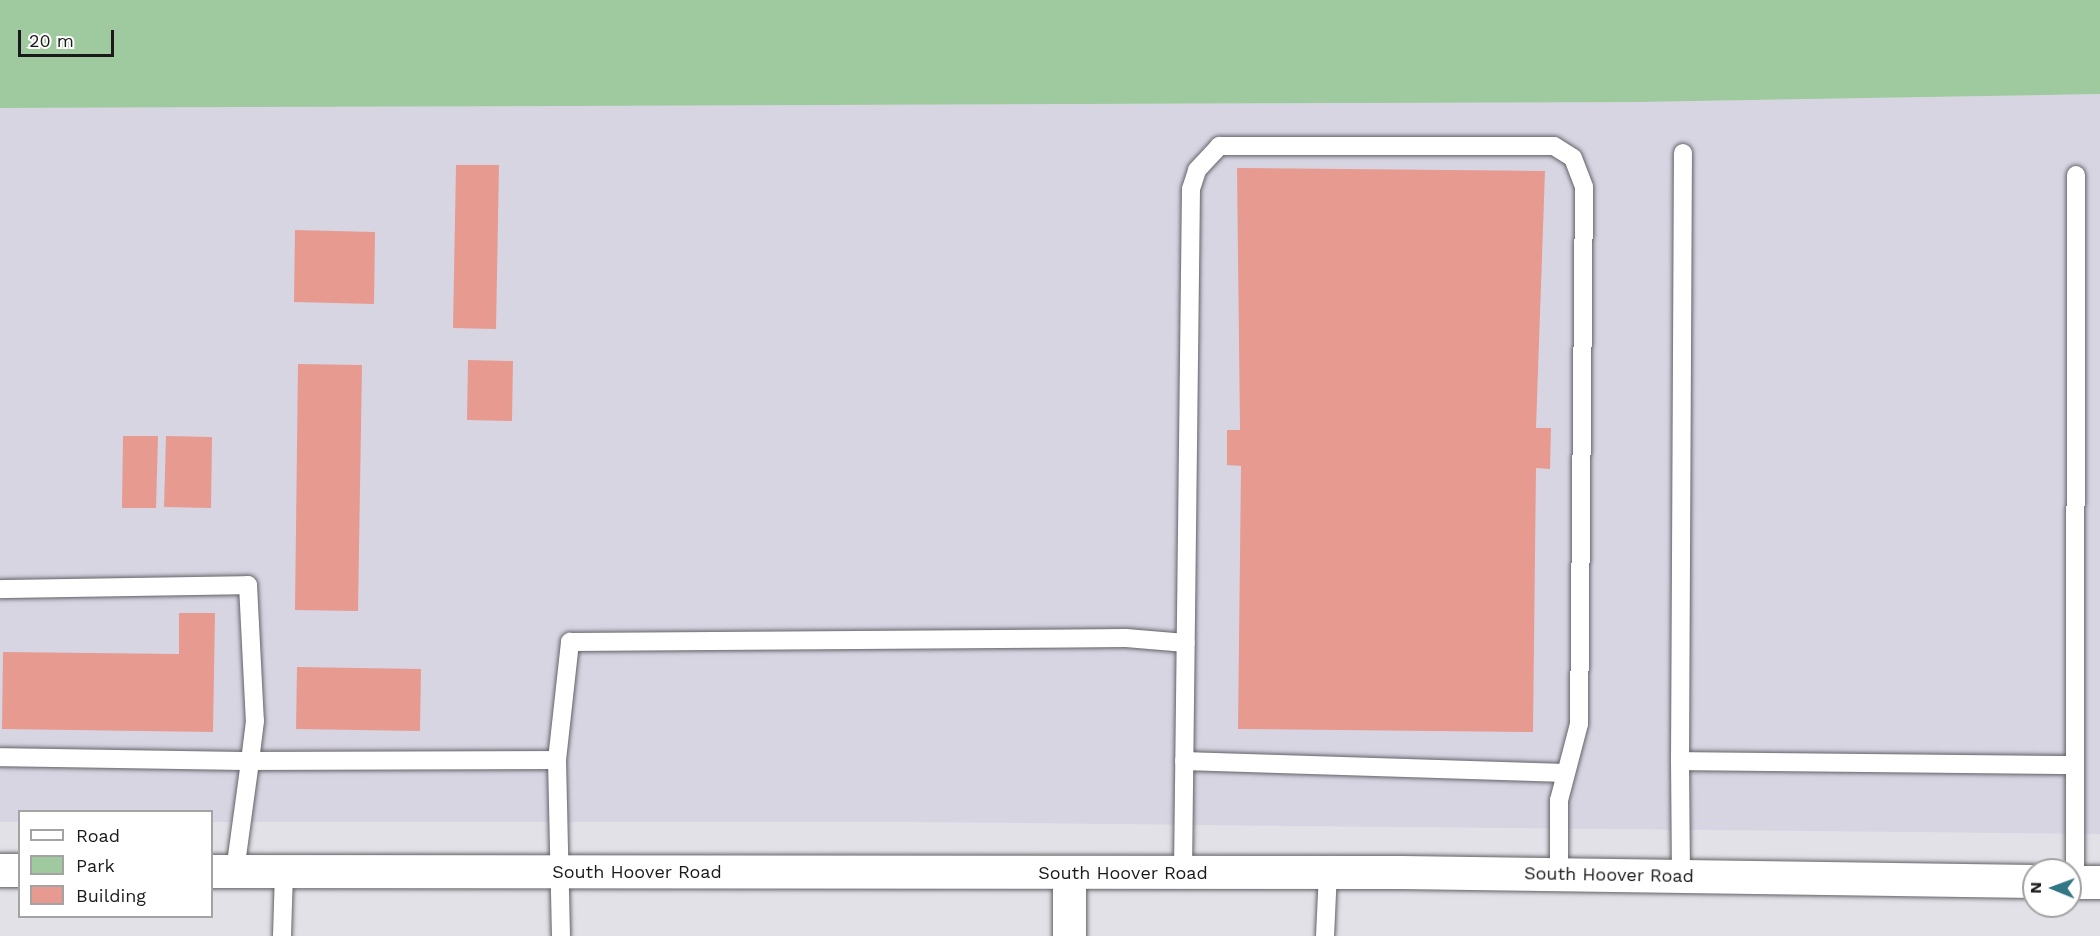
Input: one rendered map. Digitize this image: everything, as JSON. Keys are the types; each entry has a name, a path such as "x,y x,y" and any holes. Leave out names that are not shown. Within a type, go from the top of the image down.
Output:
{"street":[{"path":"0,870 18,870"},
{"name":"South Hoover Road","path":"223,871 1328,872 2022,881"},
{"path":"1069,873 1069,936"}],"lane":[{"path":"1183,872 1191,189 1207,156 1219,146 1554,146 1573,158 1584,187 1580,724 1565,773 1559,874"},
{"path":"1681,876 1683,153"},
{"path":"2076,175 2075,765 2081,858"},
{"path":"0,589 248,585 255,721 250,761 223,871"},
{"path":"561,936 558,760 570,642 1126,638 1186,643"},
{"path":"0,757 250,761 558,760"},
{"path":"1184,761 1565,773"},
{"path":"1680,761 2075,765"},
{"path":"282,936 284,871"},
{"path":"1325,936 1328,872"}],"shaded area":[{"path":"2100,94 2100,834 908,822 213,822 213,810 18,810 18,822 0,822 0,108 1641,102"}],"green space":[{"path":"0,0 2100,0 2100,94 1641,102 0,108"}],"building":[{"path":"456,165 499,165 496,329 453,328"},
{"path":"1237,168 1545,171 1536,428 1551,428 1550,469 1536,468 1533,732 1238,729 1241,466 1227,465 1227,430 1240,430"},
{"path":"295,230 375,232 374,304 294,302"},
{"path":"468,360 513,361 512,421 467,420"},
{"path":"298,364 362,365 358,611 295,610"},
{"path":"123,436 158,436 156,508 122,508"},
{"path":"166,436 212,437 211,508 164,507"},
{"path":"179,613 215,613 213,732 2,729 3,652 179,654"},
{"path":"297,667 421,669 420,731 296,729"}]}
